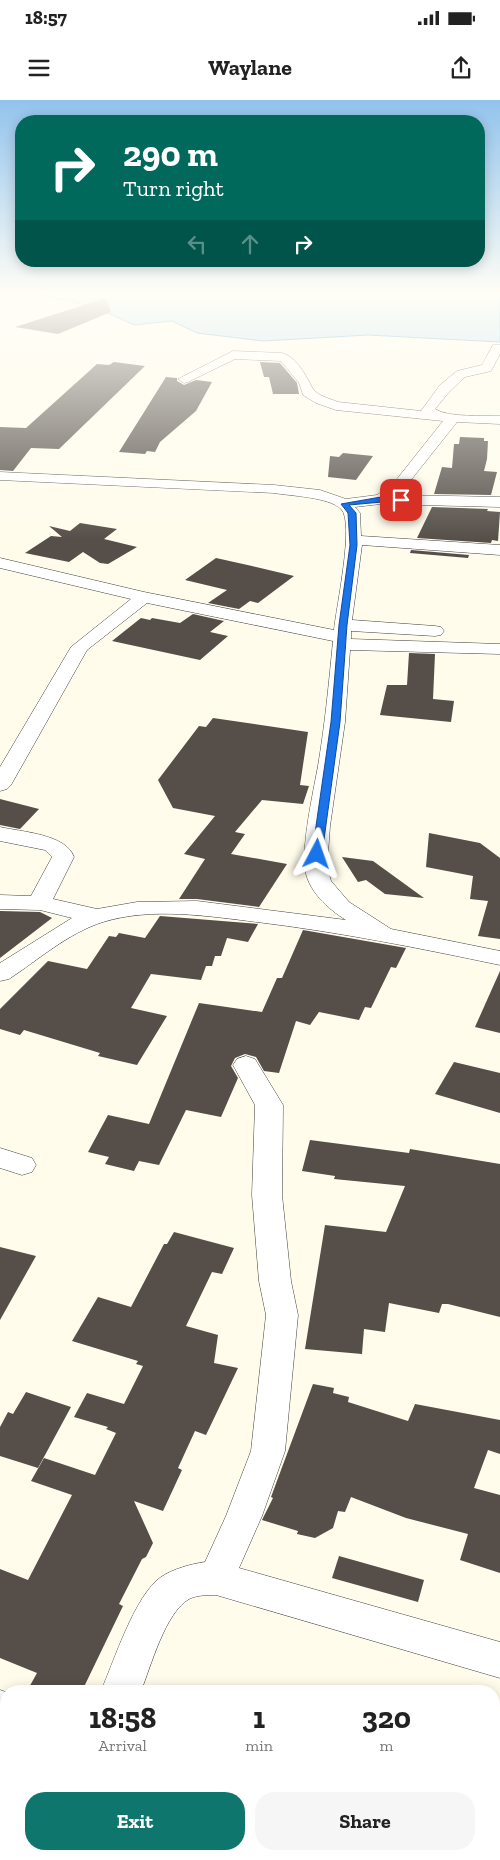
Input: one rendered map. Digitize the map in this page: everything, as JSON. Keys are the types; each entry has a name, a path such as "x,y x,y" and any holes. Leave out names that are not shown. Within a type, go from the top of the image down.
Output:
{"street":[{"path":"184,379 190,376"},
{"path":"299,376 308,392 336,406 432,413"},
{"path":"432,413 445,388 459,376"},
{"path":"428,387 430,389 428,393 415,406 432,413 453,418 500,420"},
{"path":"381,499 398,487 453,418"},
{"path":"0,476 274,489 320,495 345,504 381,499 500,502"},
{"path":"345,504 352,513 354,540 342,635 335,722 319,826 316,867 320,882 341,907 383,934"},
{"path":"354,540 500,550"},
{"path":"0,563 144,597 342,635 500,649"},
{"path":"0,785 80,647 144,597"},
{"path":"342,635 500,635"},
{"path":"0,834 62,850 63,857 47,885 40,904"},
{"path":"0,902 40,904 96,916"},
{"path":"0,974 78,924 96,916 152,908 205,908 314,922 500,958"},
{"path":"216,1578 244,1516 268,1451 282,1315 275,1281 267,1195 269,1105 246,1065"},
{"path":"124,1685 155,1611 167,1594 194,1580 216,1578 500,1660"}],"building":[{"path":"84,376 135,376 59,449 31,448 13,471 0,470 0,427 26,428"},
{"path":"291,376 297,383 299,394 273,394 269,377 264,377"},
{"path":"166,377 177,378 177,381 184,385 196,380 212,382 196,411 160,442 155,452 147,451 145,454 119,452"},
{"path":"460,437 484,438 484,441 488,441 484,471 497,472 491,495 434,494 442,467 452,468 454,444 459,444"},
{"path":"343,453 373,456 356,480 328,477 330,456 339,457"},
{"path":"432,507 488,509 487,511 500,512 498,541 492,540 491,543 417,538"},
{"path":"80,523 117,529 104,539 137,547 108,564 100,563 83,552 69,562 25,553 51,536 62,537 49,526 70,531"},
{"path":"411,550 469,555 468,558 410,553"},
{"path":"216,558 294,576 258,603 250,601 239,609 208,603 227,590 185,580"},
{"path":"193,614 224,621 210,632 228,636 200,660 112,641 141,618 180,623"},
{"path":"409,653 435,654 433,699 454,701 451,722 380,715 387,685 407,685"},
{"path":"213,718 308,732 300,785 309,786 303,804 262,800 235,832 245,834 231,854 287,864 259,907 197,899 179,899 205,859 184,854 215,816 173,808 158,780 199,726 206,727"},
{"path":"0,799 39,809 20,829 0,825"},
{"path":"429,833 480,843 500,858 500,939 478,936 488,901 470,899 473,876 426,867"},
{"path":"342,857 373,861 424,898 385,894 366,880 358,882"},
{"path":"0,911 40,912 52,918 0,958"},
{"path":"160,916 258,924 248,942 227,938 221,956 215,956 212,966 206,966 201,980 151,974 131,1008 167,1016 137,1065 98,1056 100,1053 24,1030 20,1035 0,1029 0,1009 48,961 87,969 109,936 116,937 119,933 145,938"},
{"path":"303,930 406,948 396,968 391,967 371,1008 365,1007 359,1020 319,1012 310,1025 296,1021 279,1073 264,1071 256,1057 245,1054 235,1058 231,1066 238,1078 221,1117 186,1110 159,1165 139,1161 134,1171 105,1164 109,1157 88,1152 108,1115 149,1124 199,1003 262,1012 277,978 282,978"},
{"path":"500,971 500,1033 475,1027"},
{"path":"454,1062 500,1073 500,1113 435,1094"},
{"path":"310,1140 409,1153 410,1149 500,1164 500,1317 448,1304 442,1304 439,1313 389,1303 385,1332 364,1329 362,1354 305,1349 325,1225 386,1232 405,1186 334,1179 335,1176 302,1171"},
{"path":"174,1232 234,1248 222,1274 212,1272 186,1326 218,1335 214,1363 238,1368 206,1435 195,1431 178,1468 182,1470 163,1511 134,1501 153,1543 146,1557 142,1559 119,1604 123,1606 85,1685 30,1685 37,1673 0,1658 0,1569 28,1580 72,1495 31,1481 44,1458 95,1475 116,1433 106,1429 108,1427 74,1417 87,1393 124,1404 143,1366 136,1364 138,1361 72,1341 98,1297 131,1307 164,1244 167,1244"},
{"path":"0,1247 36,1256 0,1320"},
{"path":"313,1384 334,1388 333,1393 349,1397 348,1402 408,1421 415,1404 500,1420 500,1454 488,1450 474,1488 500,1495 500,1573 460,1560 468,1534 406,1518 351,1497 345,1512 338,1511 333,1528 315,1538 297,1534 298,1531 262,1520 273,1498 271,1497"},
{"path":"26,1392 71,1407 38,1468 0,1456 0,1427 8,1412 13,1414"},
{"path":"339,1556 424,1580 418,1602 332,1578"}],"route":[{"path":"317,854 319,826 335,722 343,625 354,545 352,513 345,504 381,499 401,500"}]}
